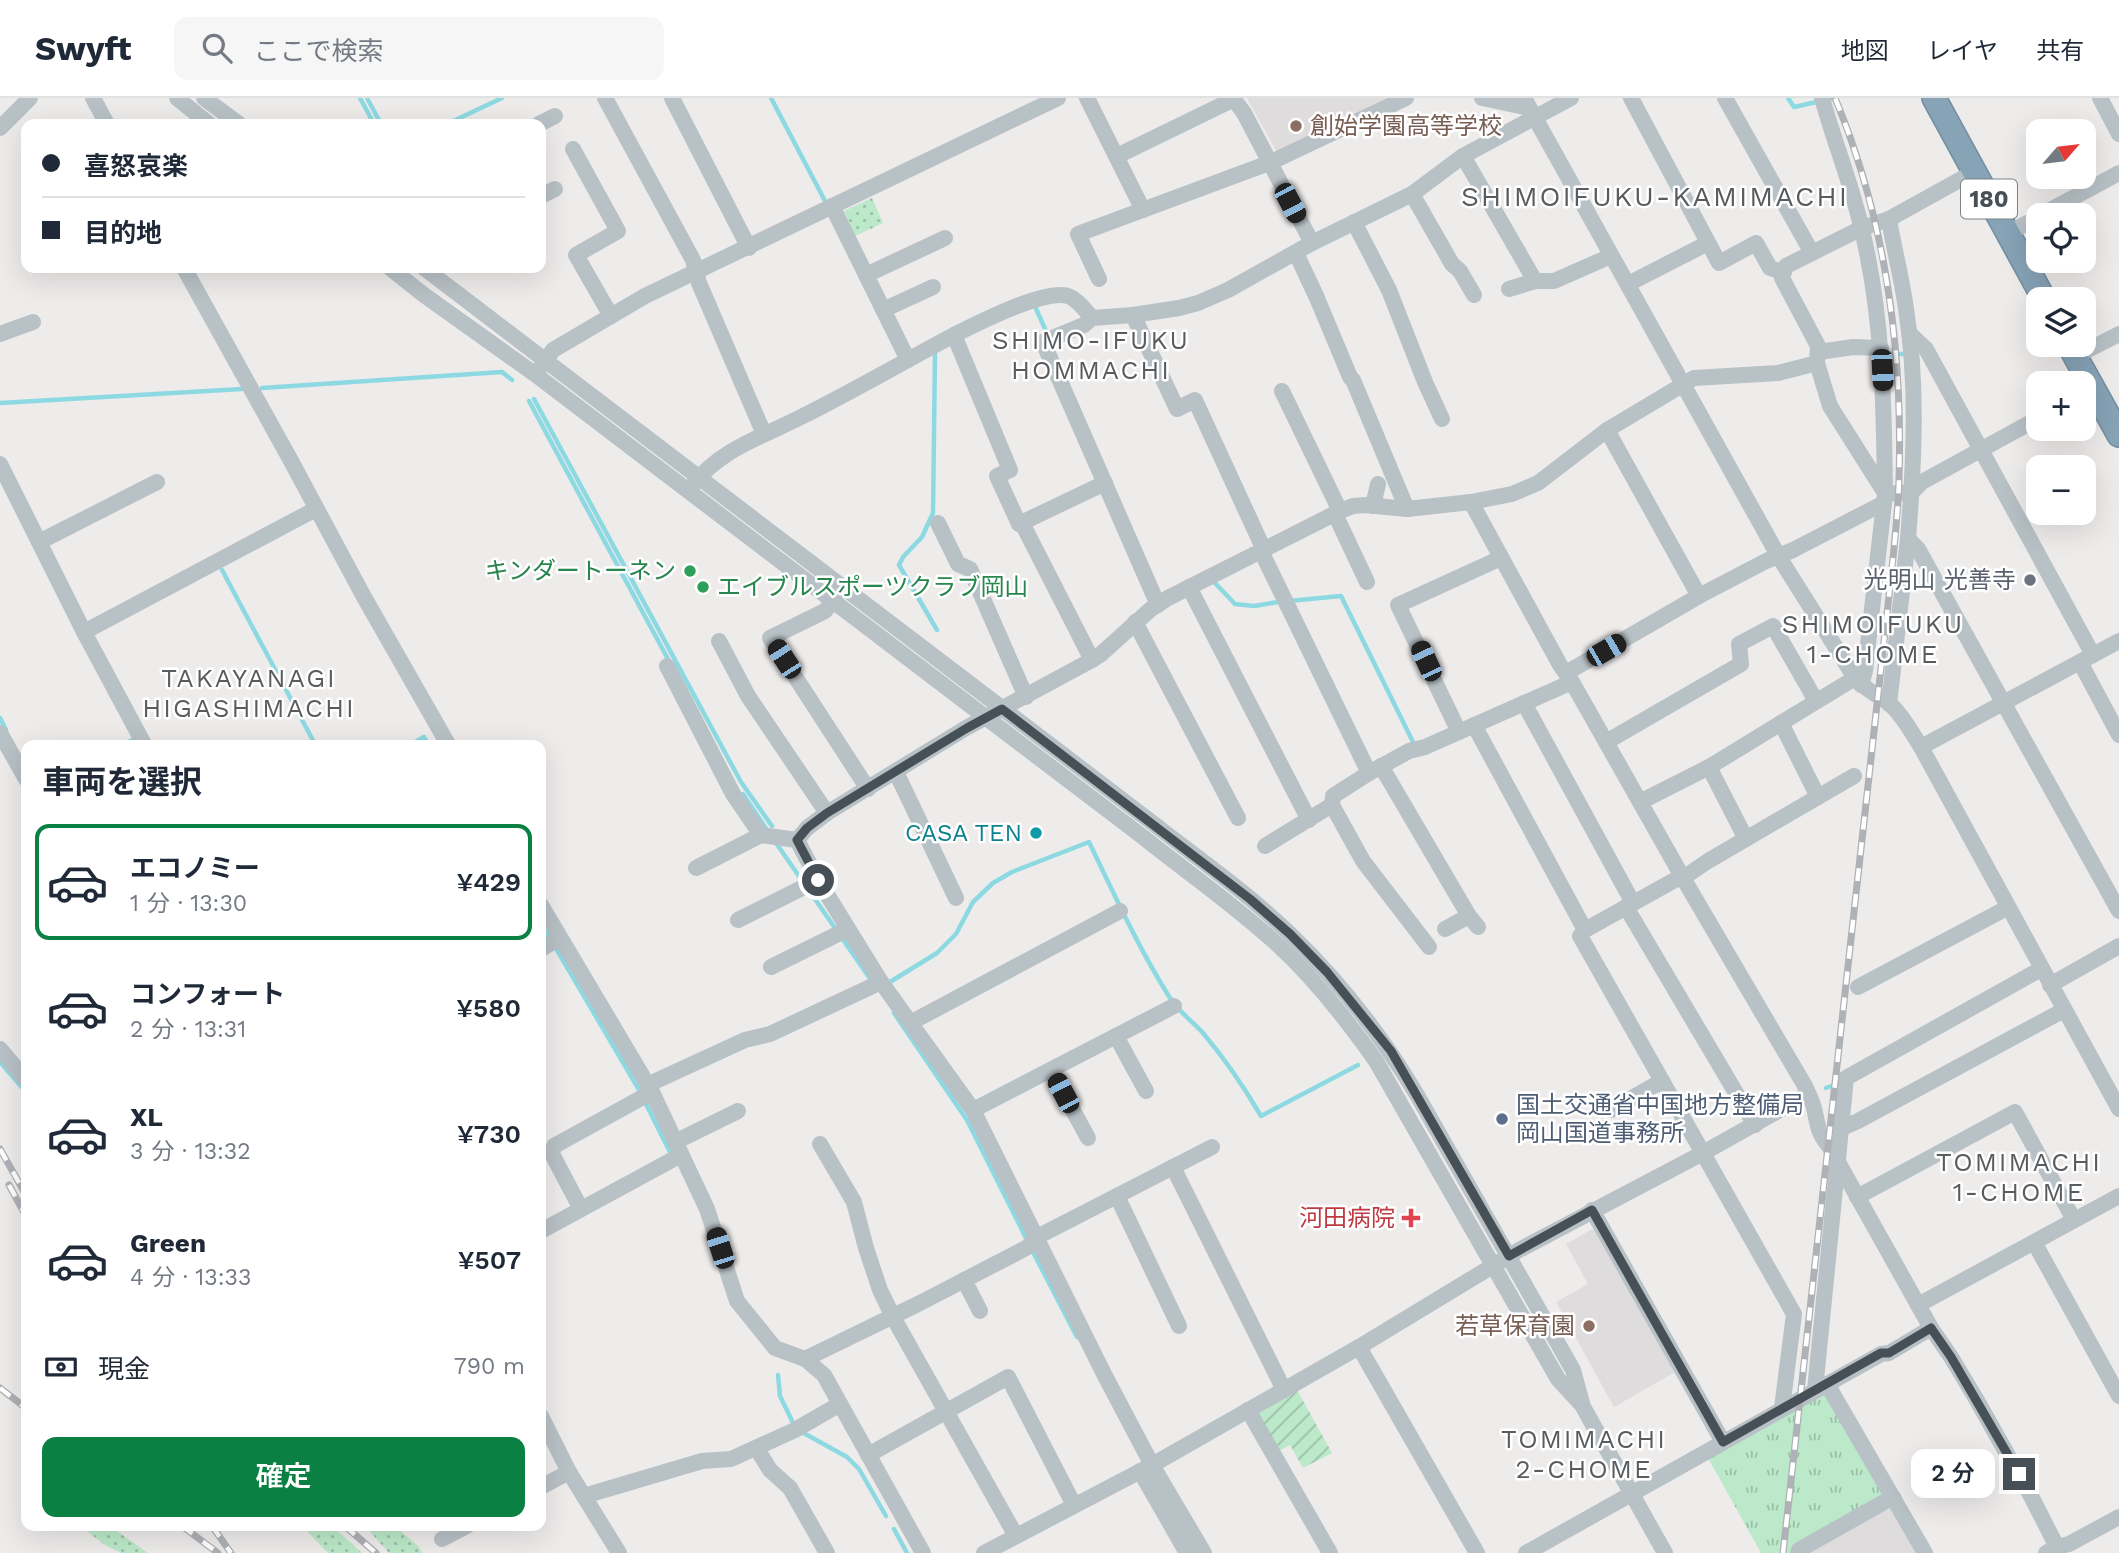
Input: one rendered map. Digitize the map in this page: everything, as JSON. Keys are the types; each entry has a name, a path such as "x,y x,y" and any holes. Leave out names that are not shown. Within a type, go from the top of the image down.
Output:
{"highway":[{"name":"180","path":"1934,98 2037,287"},
{"path":"2096,401 2119,435"}],"street":[{"path":"0,128 30,98"},
{"path":"93,98 104,119"},
{"path":"177,98 203,119"},
{"path":"204,98 232,119"},
{"path":"605,98 693,260 699,283 764,434"},
{"path":"672,98 749,248"},
{"path":"536,375 554,350 645,296 1058,98"},
{"path":"1087,98 1143,210"},
{"path":"1098,279 1078,234 1269,163 1406,98"},
{"path":"1482,98 1529,108 1779,557 1858,681 1889,704 1908,726 1921,747 2119,1109"},
{"path":"1158,605 1043,342 1084,325 1092,318 1133,315 1198,303 1228,290 1312,243 1412,194 1529,108 1571,98"},
{"path":"1631,98 1719,263 1756,243 1770,268 1782,272"},
{"path":"1725,98 1812,253"},
{"path":"2099,98 2119,134"},
{"path":"1117,156 1233,99 1244,113 1312,243"},
{"path":"1640,802 1709,767 1816,701 1858,681 1865,671 1884,498 1885,416 1881,348 1862,228 1823,101"},
{"path":"546,120 555,116"},
{"path":"573,149 618,231 576,255 611,316"},
{"path":"1463,156 1535,281"},
{"path":"1884,498 1830,406 1818,358 1818,346 1782,278 1782,272 1786,266 1862,228 1889,219 1974,172"},
{"path":"2064,203 2119,173"},
{"path":"1412,194 1452,264 1460,271 1474,295"},
{"path":"832,206 908,359"},
{"path":"1889,219 1909,333 1913,430 1909,539 1889,704"},
{"path":"1353,222 1389,290 1442,419"},
{"path":"2008,233 2026,223"},
{"path":"866,275 945,238"},
{"path":"1628,284 1708,243"},
{"path":"1296,253 1407,509"},
{"path":"1509,289 1535,281 1554,281 1611,256"},
{"path":"187,273 363,597 446,740"},
{"path":"396,273 628,445 1240,912 1279,946 1315,984 1376,1061 1558,1379 1582,1405 1665,1553"},
{"path":"412,273 430,287 424,295"},
{"path":"433,273 1154,824 1290,934 1327,972 1391,1051 1573,1370 1582,1405"},
{"path":"883,310 933,287"},
{"path":"688,491 715,461 954,335 1032,300 1065,295 1072,298 1092,318"},
{"path":"1133,315 1177,409 1195,400 1285,601 1375,770 1474,922 1445,929"},
{"path":"0,334 33,322"},
{"path":"1909,333 1926,349 1982,449 2086,659 2119,735"},
{"path":"2096,342 2119,334"},
{"path":"954,335 1010,470 997,476 1018,524 1023,526 1092,660"},
{"path":"797,840 807,828 827,813 985,718 1092,660 1158,605 1353,506 1407,509 1471,502 1512,494 1538,482 1607,430 1694,378 1778,373 1853,347 1881,348"},
{"path":"1282,391 1367,582"},
{"path":"1429,947 1363,860 1332,806 1333,796 1409,751 1425,747 1524,703 1569,678 1699,596 1766,561 1779,557 1884,498 1912,492 1922,482 2026,425"},
{"path":"628,445 638,430"},
{"path":"1607,430 1699,596"},
{"path":"0,464 142,740"},
{"path":"39,542 157,482"},
{"path":"1018,524 1105,483"},
{"path":"1373,506 1378,484"},
{"path":"1471,502 1559,665 1569,678 1808,1094 1814,1106 1817,1128 2062,1549 2119,1517"},
{"path":"85,632 316,509"},
{"path":"939,523 958,564 970,569 1026,696"},
{"path":"752,540 763,526"},
{"path":"1909,539 1918,549 2119,911"},
{"path":"1501,558 1398,605 1585,930"},
{"path":"843,587 825,611 770,638 867,789"},
{"path":"1189,587 1309,820"},
{"path":"1135,622 1238,818"},
{"path":"1606,742 1741,664 1739,644 1773,626 1816,701"},
{"path":"719,641 748,696 827,813"},
{"path":"1921,747 2119,641"},
{"path":"920,669 931,655"},
{"path":"667,666 733,793 769,836"},
{"path":"1524,703 1629,905 1755,1125"},
{"path":"1781,723 1818,797"},
{"path":"0,733 21,770"},
{"path":"1063,777 1073,764"},
{"path":"1709,767 1746,839"},
{"path":"896,772 956,898"},
{"path":"1782,1408 1794,1314 1580,936 1585,930 1682,877 1854,776"},
{"path":"1265,846 1332,806"},
{"path":"1143,838 1154,824"},
{"path":"696,867 769,836 797,840"},
{"path":"797,840 810,884 877,984 910,1023 973,1110 1032,1242 1187,1553"},
{"path":"738,920 810,884"},
{"path":"1858,987 2007,908"},
{"path":"910,1023 1120,911"},
{"path":"546,924 551,943 678,1148 707,1209 737,1301 775,1349 805,1359 824,1375 923,1553"},
{"path":"771,967 842,932"},
{"path":"2050,985 2119,946"},
{"path":"1925,1553 1894,1497 1821,1387 1846,1078 2041,970"},
{"path":"1315,984 1327,972"},
{"path":"581,1209 552,1154 554,1146 745,1040 770,1034 877,984"},
{"path":"973,1110 1174,1006"},
{"path":"1346,1021 1359,1010"},
{"path":"1842,1128 2064,1010"},
{"path":"1116,1036 1146,1091"},
{"path":"0,1049 21,1074"},
{"path":"1051,1070 1088,1138"},
{"path":"1611,1110 1662,1081"},
{"path":"984,1553 1014,1543 1074,1505 1146,1468 1359,1347 1509,1256 1808,1094"},
{"path":"1401,1104 1418,1095"},
{"path":"546,1228 738,1111"},
{"path":"1857,1197 2015,1112 2074,1220"},
{"path":"1427,1149 1443,1140"},
{"path":"820,1144 855,1202 869,1259 893,1317 947,1412 1014,1543"},
{"path":"805,1359 893,1317 1212,1147"},
{"path":"1173,1167 1284,1390"},
{"path":"1117,1196 1179,1326"},
{"path":"1918,1305 2119,1196"},
{"path":"1592,1210 1723,1442"},
{"path":"1469,1223 1485,1214"},
{"path":"2034,1242 2119,1396"},
{"path":"964,1280 980,1311"},
{"path":"1526,1553 1881,1353 1889,1353 1931,1328"},
{"path":"1359,1347 1477,1553"},
{"path":"868,1455 1008,1377 1074,1505"},
{"path":"584,1496 702,1461 731,1459 795,1430 840,1404"},
{"path":"1248,1410 1330,1553"},
{"path":"546,1426 569,1472 619,1553"},
{"path":"757,1449 770,1470 790,1488 827,1553"},
{"path":"1146,1468 1204,1553"},
{"path":"546,1484 569,1472"},
{"path":"1798,1553 1894,1497"},
{"path":"442,1539 457,1531"}],"shaded area":[{"name":"創始学園高等学校","path":"1247,98 1387,98 1278,151"},
{"path":"1596,1227 1677,1371 1614,1407 1556,1302 1588,1284 1566,1244"},
{"path":"1891,1507 1917,1553 1805,1553"}],"green space":[{"path":"872,198 883,223 855,236 844,211"},
{"path":"1296,1388 1332,1453 1303,1468 1290,1445 1277,1452 1255,1411"},
{"path":"1827,1391 1883,1492 1880,1498 1794,1544 1792,1553 1761,1553 1708,1458"},
{"path":"87,1531 117,1531 148,1553 121,1553"},
{"path":"307,1531 338,1531 362,1553 328,1553"},
{"path":"369,1531 401,1531 422,1553 389,1553"}],"waterway":[{"path":"360,98 371,119"},
{"path":"367,98 378,119"},
{"path":"458,119 502,98"},
{"path":"771,98 825,201"},
{"path":"1788,98 1794,107 1834,98"},
{"path":"1034,304 1049,338"},
{"path":"935,354 933,513 922,537 899,565 937,630"},
{"path":"1888,354 1904,354"},
{"path":"262,388 502,372 512,380"},
{"path":"0,403 242,389"},
{"path":"534,399 741,782 772,826"},
{"path":"529,401 669,661"},
{"path":"222,570 313,740"},
{"path":"1215,583 1235,604 1254,606 1341,596 1413,742"},
{"path":"0,718 6,730"},
{"path":"419,740 424,737 426,740"},
{"path":"743,794 767,830"},
{"path":"774,840 803,882"},
{"path":"890,982 937,953 956,934 973,902 993,883 1012,872 1089,842 1137,941 1170,998 1219,1053 1261,1116 1358,1065"},
{"path":"808,889 871,980"},
{"path":"546,932 638,1088 670,1152"},
{"path":"894,1013 967,1120 1027,1240"},
{"path":"0,1062 21,1086"},
{"path":"1826,1088 1840,1083"},
{"path":"1031,1248 1077,1337"},
{"path":"778,1375 780,1396 795,1427"},
{"path":"800,1431 847,1457 859,1469 886,1516"},
{"path":"894,1529 907,1553"}],"railway":[{"path":"1783,1553 1889,596 1899,479 1898,382 1887,285 1867,190 1835,98"},
{"path":"0,1149 21,1186"},
{"path":"9,1185 21,1207"},
{"path":"0,1388 21,1404"},
{"path":"189,1531 218,1553"},
{"path":"216,1531 231,1553"},
{"path":"351,1531 376,1553"}],"place":[{"name":"創始学園高等学校","path":"1296,126"},
{"name":"キンダートーネン","path":"690,571"},
{"name":"光明山 光善寺","path":"2030,580"},
{"name":"エイブルスポーツクラブ岡山","path":"703,587"},
{"name":"CASA TEN","path":"1036,833"},
{"name":"国土交通省中国地方整備局 岡山国道事務所","path":"1502,1119"},
{"name":"河田病院","path":"1411,1218"},
{"name":"若草保育園","path":"1589,1326"}],"district":[{"name":"SHIMOIFUKU-KAMIMACHI","path":"1655,196"},
{"name":"SHIMO-IFUKU HOMMACHI","path":"1091,355"},
{"name":"SHIMOIFUKU 1-CHOME","path":"1873,639"},
{"name":"TAKAYANAGI HIGASHIMACHI","path":"249,693"},
{"name":"TOMIMACHI 1-CHOME","path":"2019,1177"},
{"name":"TOMIMACHI 2-CHOME","path":"1584,1454"}],"route":[{"path":"818,880 797,840 807,828 827,813 1002,709 1250,899 1290,934 1327,972 1391,1051 1509,1256 1592,1210 1723,1442 1881,1353 1889,1353 1931,1328 1951,1357 2019,1474"}]}
